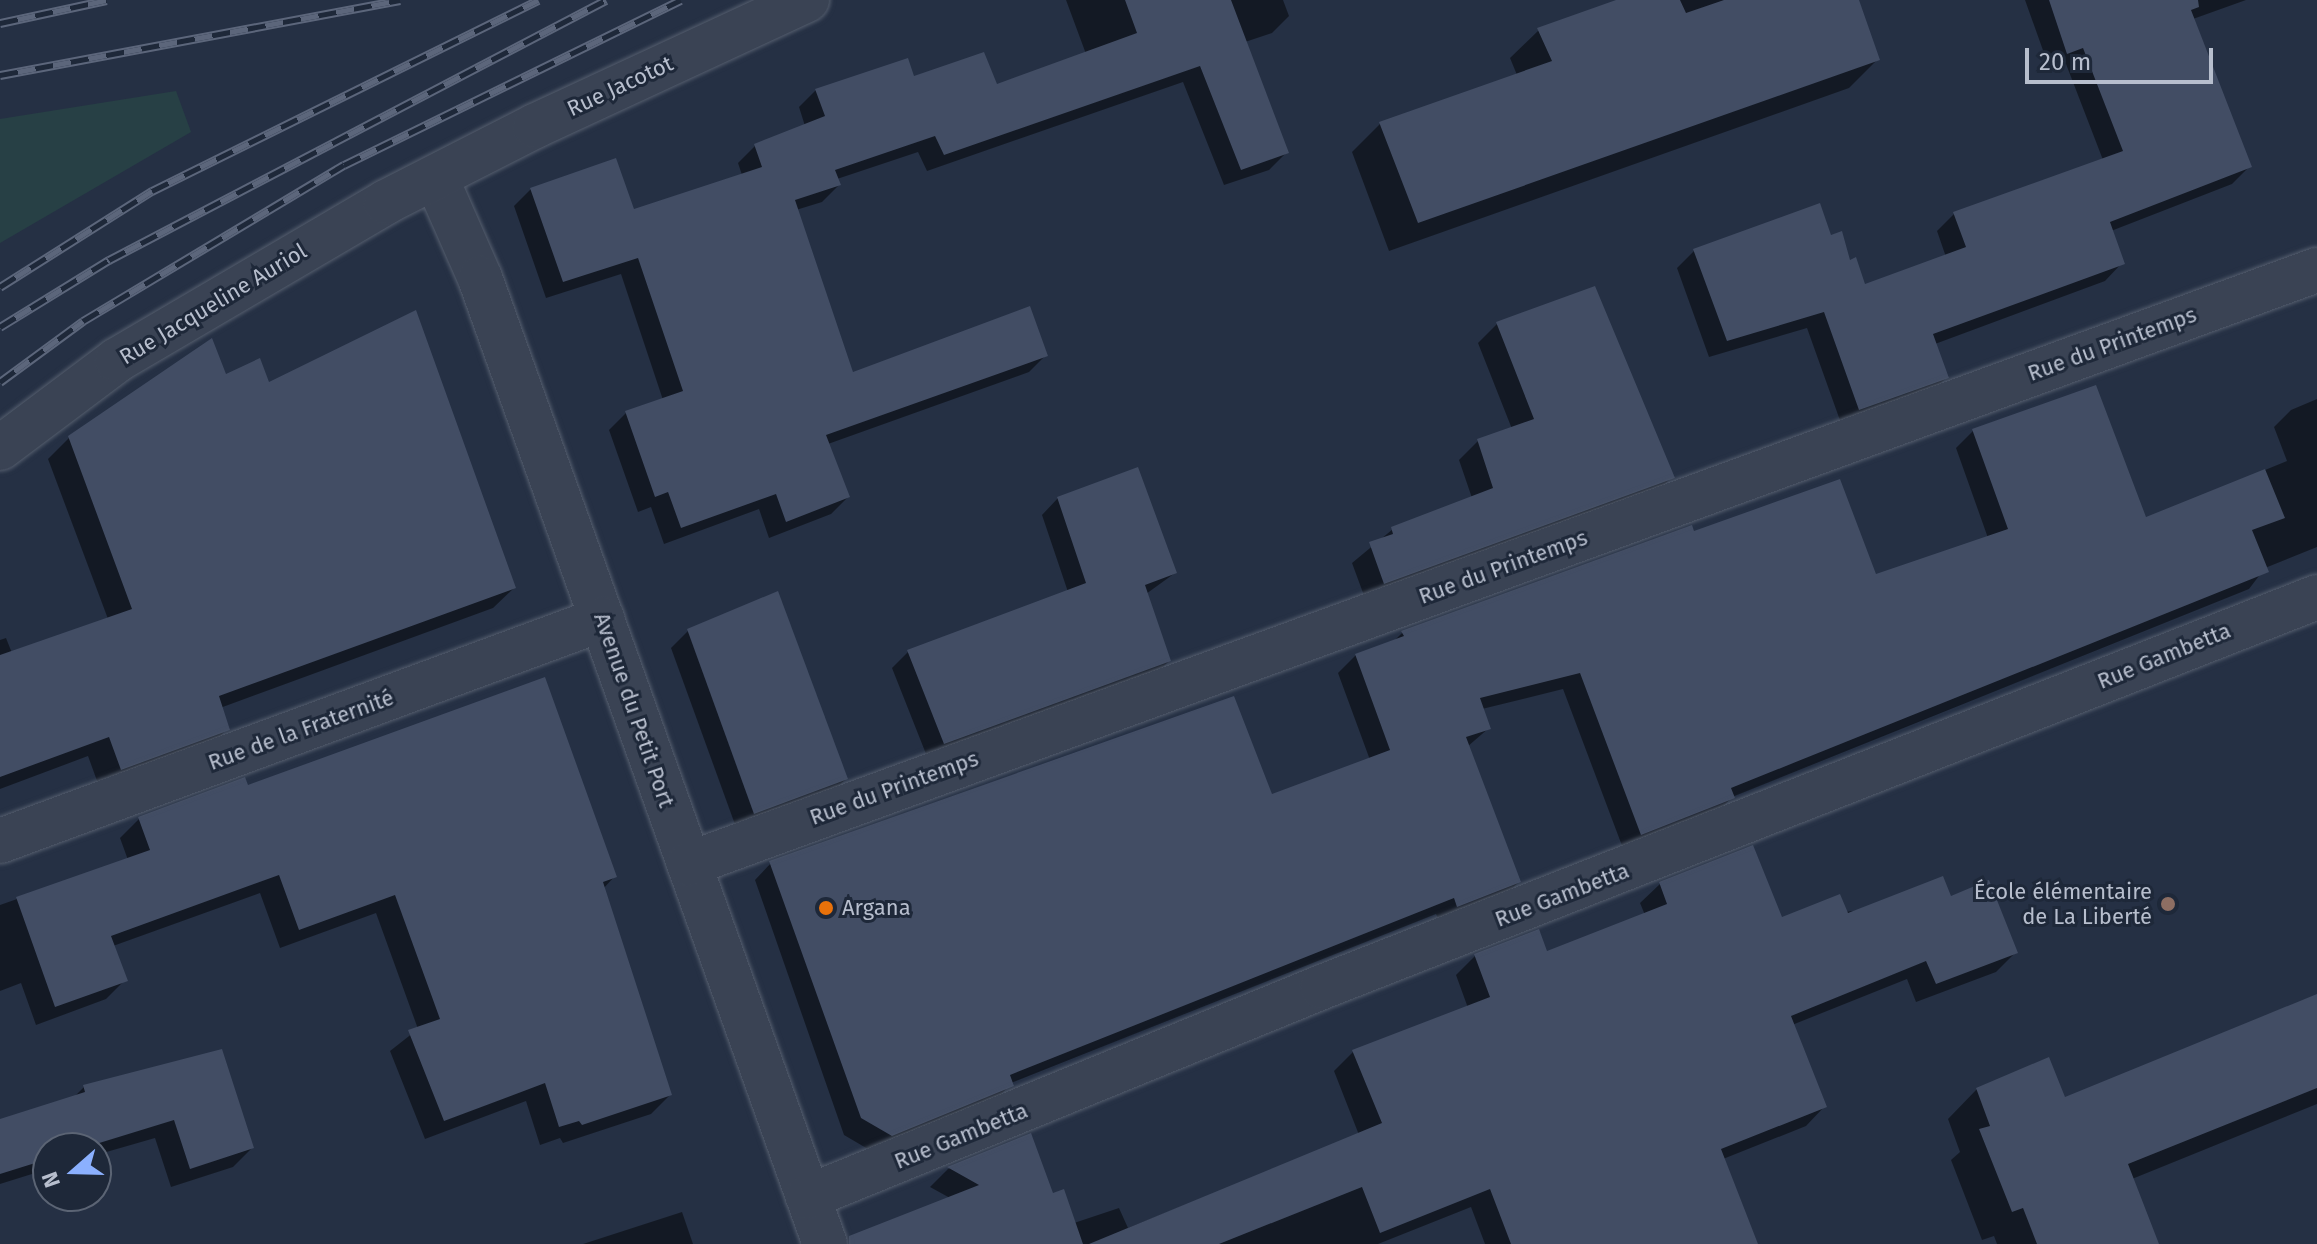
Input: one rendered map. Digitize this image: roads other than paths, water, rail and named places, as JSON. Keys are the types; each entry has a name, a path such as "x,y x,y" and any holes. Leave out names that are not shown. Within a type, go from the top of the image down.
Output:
{"street":[{"name":"Rue Jacotot","path":"436,178 535,126 807,0"},
{"name":"Rue Jacqueline Auriol","path":"0,448 117,360 386,202 436,178"},
{"name":"Avenue du Petit Port","path":"436,178 480,278 825,1244"},
{"name":"Rue du Printemps","path":"689,864 2317,270"},
{"name":"Rue Gambetta","path":"808,1197 1322,987 2317,597"},
{"name":"Rue de la Fraternité","path":"0,841 602,619"}],"railway":[{"path":"0,23 107,0"},
{"path":"0,75 400,0"},
{"path":"0,287 152,191 538,0"},
{"path":"0,327 109,260 606,0"},
{"path":"0,382 83,321 344,165 681,0"}],"place":[{"name":"École élémentaire de La Liberté","path":"2168,904"},
{"name":"Argana","path":"826,908"}]}
